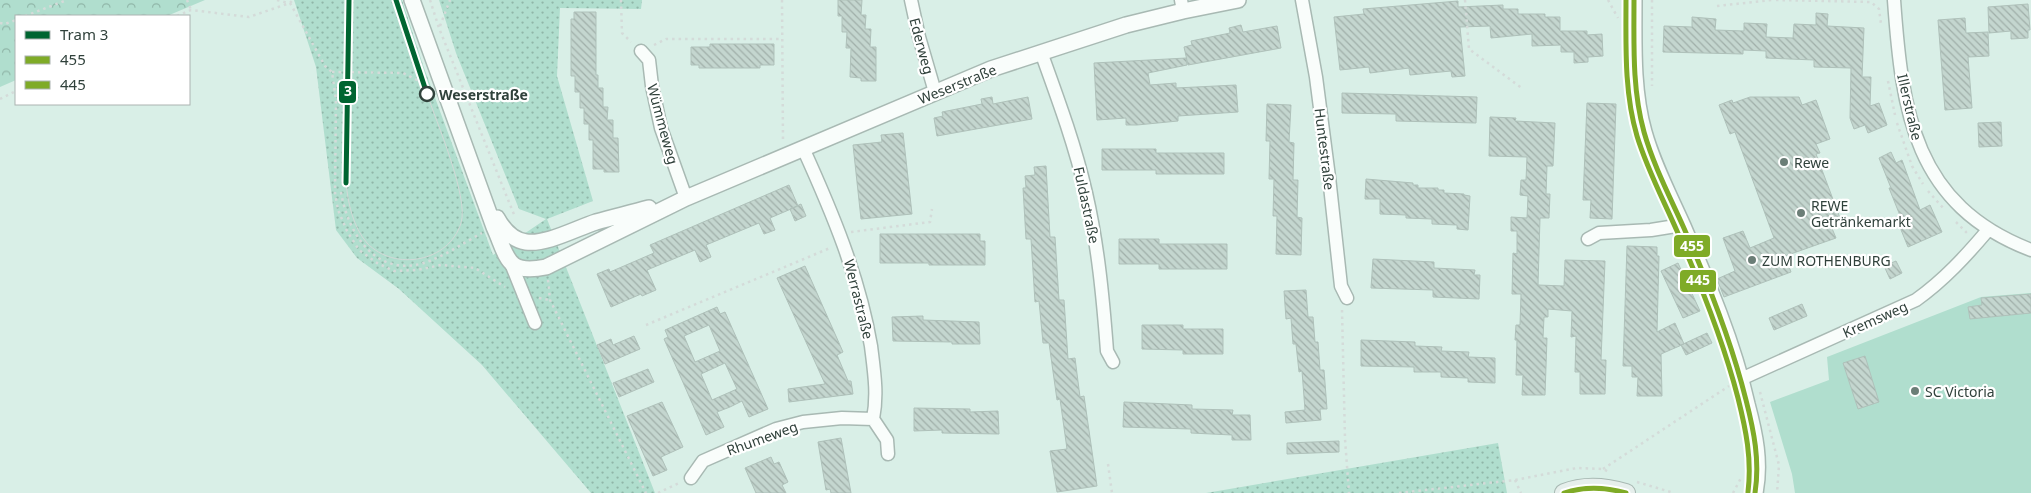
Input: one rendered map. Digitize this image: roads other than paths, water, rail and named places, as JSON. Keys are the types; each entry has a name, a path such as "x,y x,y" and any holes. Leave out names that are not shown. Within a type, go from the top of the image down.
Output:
{"main road":[{"path":"1564,493 1583,488 1598,487 1626,493"}],"street":[{"path":"412,0 494,227 535,323"},
{"name":"Ederweg","path":"911,0 918,37 935,92"},
{"name":"Weserstraße","path":"510,261 518,268 529,270 546,266 686,198 991,69 1182,5 1238,0"},
{"name":"Huntestraße","path":"1302,0 1316,77 1341,286 1347,298"},
{"path":"1634,0 1636,84 1643,130 1714,300 1742,379 1758,454 1755,493"},
{"name":"Illerstraße","path":"1894,0 1906,105 1919,146 1936,180 1950,198 1988,230 2006,241 2031,250"},
{"name":"Wümmeweg","path":"641,52 649,60 652,86 662,128 686,198"},
{"name":"Fuldastraße","path":"1041,52 1062,108 1086,193 1100,271 1107,351 1114,362"},
{"name":"Werrastraße","path":"803,148 828,202 858,286 870,340 877,400 873,419"},
{"name":"Weserstraße","path":"476,177 495,216 504,229 515,238 524,242 536,242 597,222 686,198"},
{"path":"1588,239 1599,233 1651,230 1682,225"},
{"name":"Kremsweg","path":"1742,379 1916,300 1936,286 1954,269 1988,230"},
{"name":"Rhumeweg","path":"691,478 703,461 776,429 803,422 842,418 873,419"},
{"path":"873,419 887,440 888,454"}],"tram line":[{"name":"3","path":"346,183 349,0"},
{"name":"3","path":"396,0 427,94"},
{"path":"346,183 350,207 358,230 367,243 379,252 392,258 406,260 433,254 445,247 455,236 461,223 462,211 456,178 427,94"}],"place":[{"name":"Weserstraße","path":"427,94"},
{"name":"Rewe","path":"1784,162"},
{"name":"REWE Getränkemarkt","path":"1801,213"},
{"name":"ZUM ROTHENBURG","path":"1752,260"},
{"name":"SC Victoria","path":"1915,391"}]}
